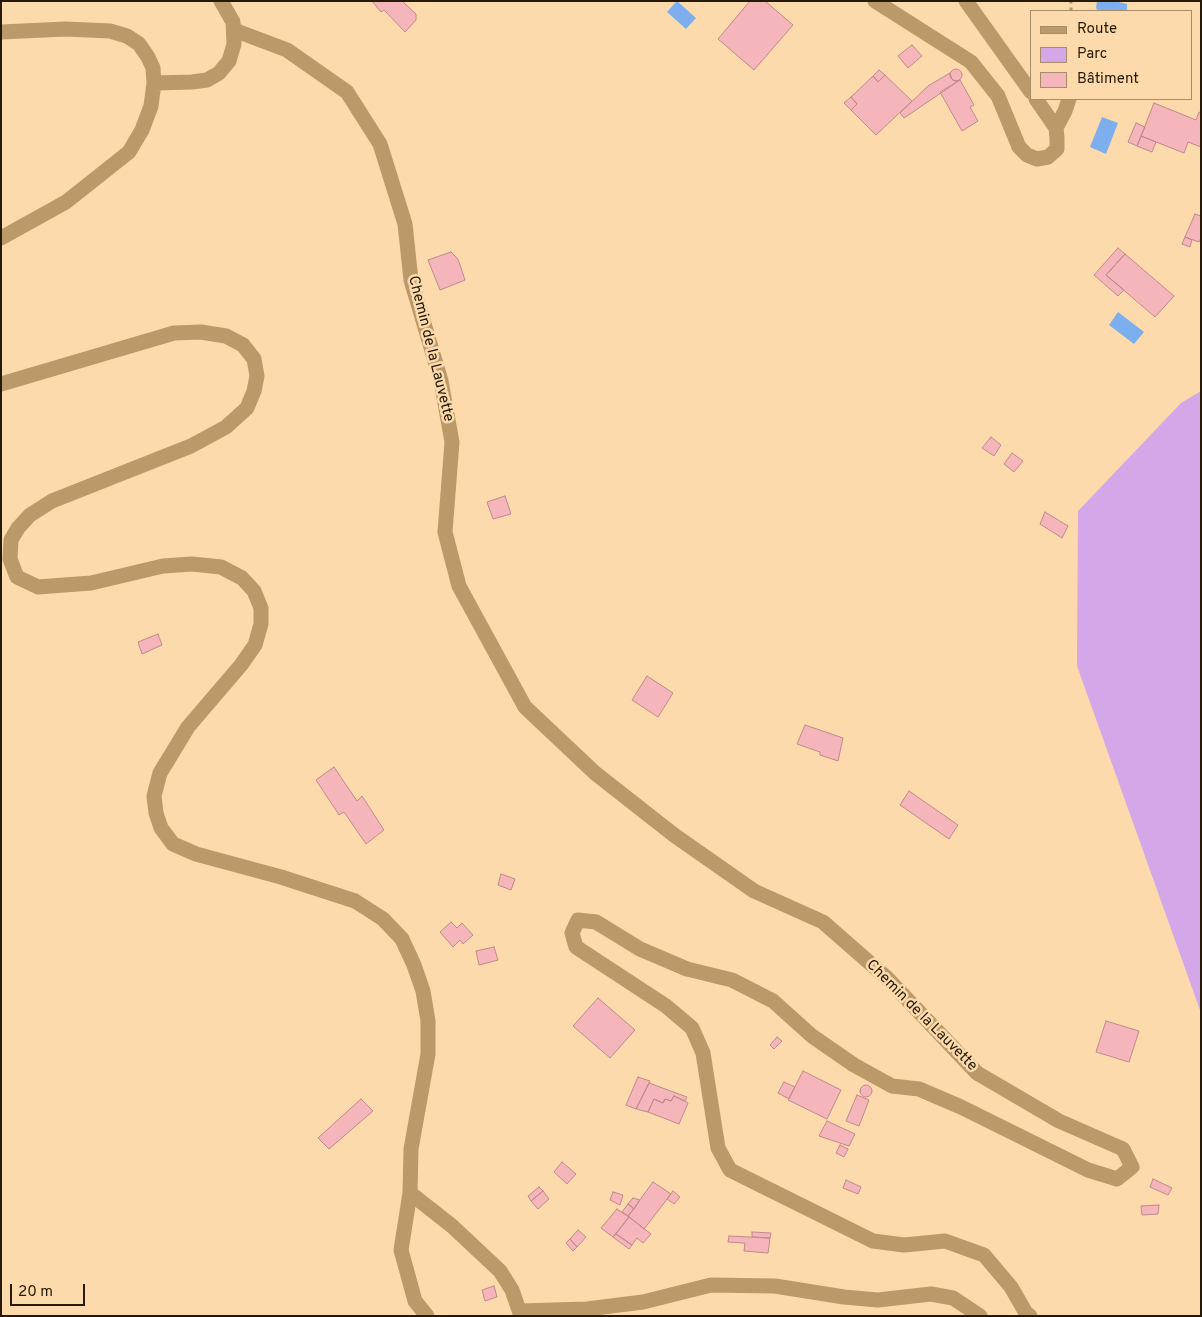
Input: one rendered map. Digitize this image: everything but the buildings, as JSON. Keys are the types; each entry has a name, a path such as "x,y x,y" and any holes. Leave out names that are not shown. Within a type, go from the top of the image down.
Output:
{"street":[{"path":"154,83 207,80 219,73 229,61 234,44 234,22 221,1"},
{"path":"875,1 971,62 998,96 1019,147 1027,155 1037,159 1048,157 1056,149 1058,138 1056,128 1037,100"},
{"path":"966,1 1030,91"},
{"path":"1,32 66,29 110,31 127,36 139,44 148,57 153,68 154,83 151,106 142,130 129,152 66,202 1,238"},
{"name":"Chemin de la Lauvette","path":"234,30 287,50 347,92 380,144 405,224 411,280 441,381 452,442 446,532 459,586 524,707 595,773 674,835 754,890 823,922 887,978 977,1073 1059,1121 1123,1149 1132,1167 1117,1179 1088,1170 919,1088 892,1086 854,1065 812,1036 773,1001 732,980 687,969 640,949 596,922 578,920 572,933 576,947 666,1006 692,1028 703,1053 718,1148 730,1170 873,1241 904,1245 945,1241 984,1255 1011,1287 1026,1313 1030,1316"},
{"path":"1056,128 1069,100"},
{"path":"1,384 174,333 201,332 226,336 243,345 254,359 257,376 254,391 247,408 226,427 192,446 52,501 30,515 18,528 11,540 10,559 17,577 38,587 90,582 163,566 192,564 221,568 242,578 254,591 260,608 260,624 255,645 241,665 188,727 160,773 154,796 156,813 161,828 173,844 196,854 281,877 355,901 382,919 402,939 423,991 428,1021 428,1054 411,1148 410,1193 401,1250 415,1301 427,1316"},
{"path":"410,1193 452,1226 500,1272 512,1290 520,1314 587,1309 643,1302 711,1285 766,1286 878,1300 931,1294 953,1298 980,1316"}],"green space":[{"path":"1201,391 1201,1013 1077,666 1078,511 1181,403"}],"water":[{"path":"677,1 696,18 686,29 667,12"},
{"path":"1097,1 1114,1 1127,4 1126,10 1097,10"},
{"path":"1102,117 1118,123 1106,154 1090,147"},
{"path":"1118,312 1144,332 1134,344 1109,325"}]}
